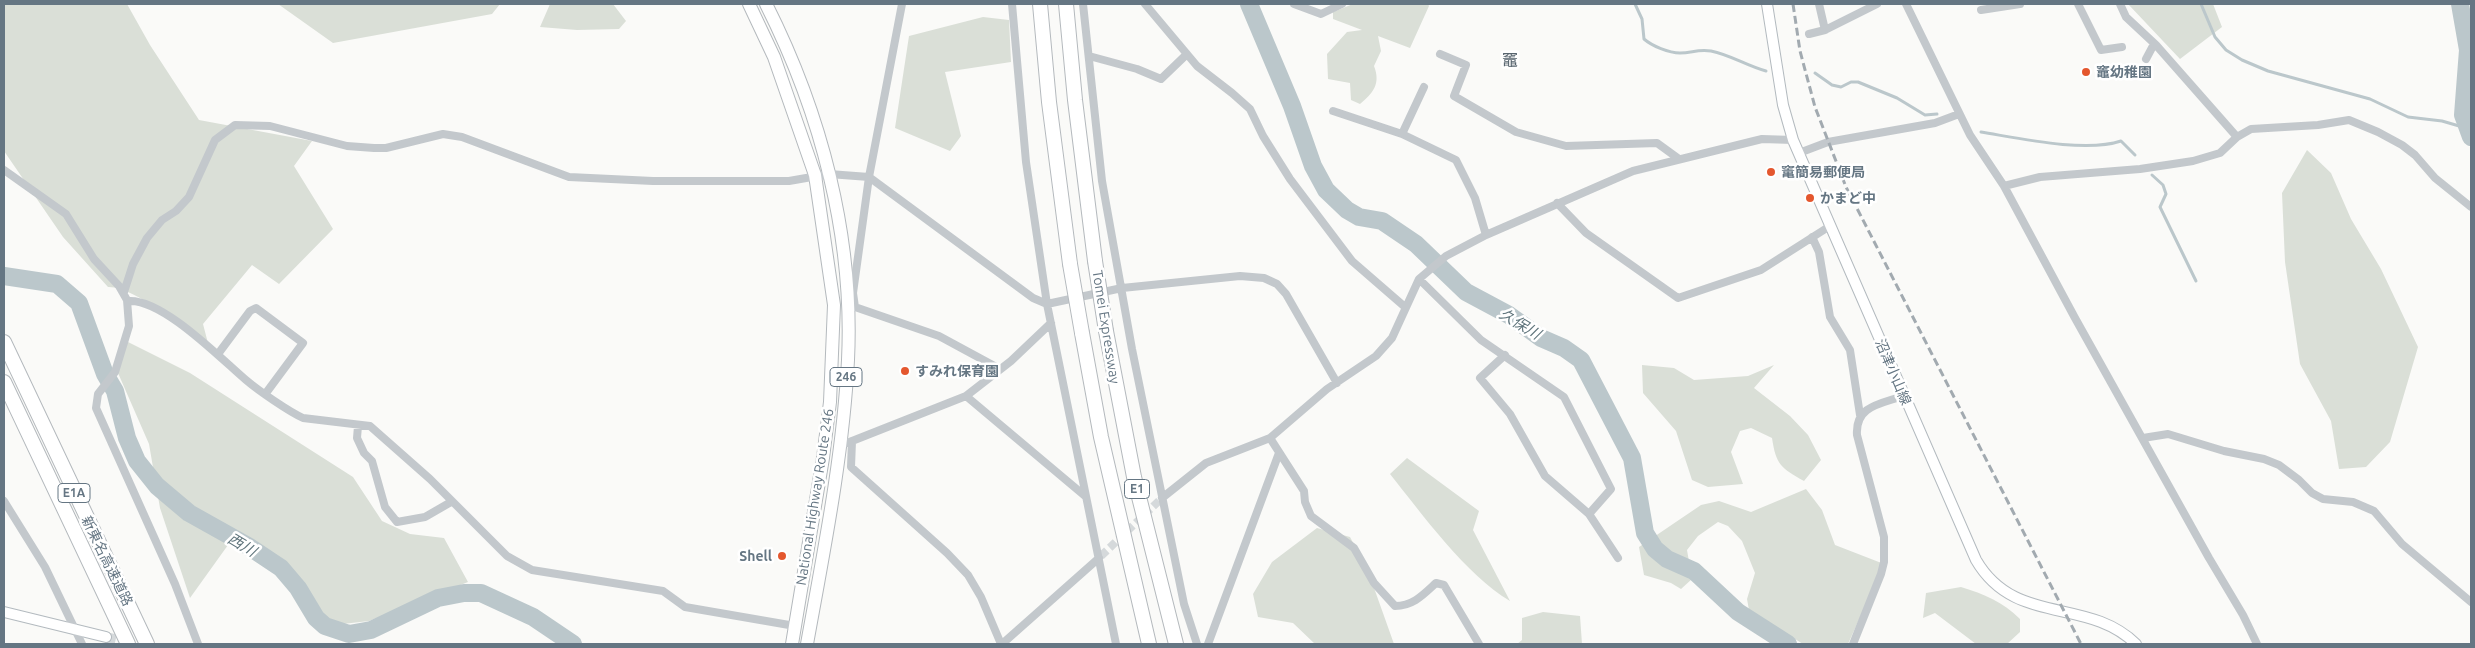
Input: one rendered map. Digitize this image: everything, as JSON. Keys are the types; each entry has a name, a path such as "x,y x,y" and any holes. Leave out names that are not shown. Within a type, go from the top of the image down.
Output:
{"highway":[{"name":"National Highway Route 246","path":"750,4 774,56 815,175 834,305 830,402 823,458 792,644"},
{"name":"National Highway Route 246","path":"766,4 789,50 813,116 829,174 842,241 848,303 846,443 807,644"},
{"name":"Tomei Expressway","path":"1040,4 1049,102 1070,264 1101,437 1149,644"},
{"name":"Tomei Expressway","path":"1066,4 1076,109 1106,332 1134,477 1176,644"},
{"name":"新東名高速道路","path":"4,342 147,644"},
{"name":"新東名高速道路","path":"4,382 128,644"}],"main road":[{"name":"沼津小山線","path":"1767,4 1783,105 1793,140 1971,550 1988,579 2007,594 2023,601 2100,620 2116,628 2136,644"},
{"path":"4,612 106,637"}],"street":[{"path":"902,4 869,176 853,293 855,307 939,336 1000,369"},
{"path":"1012,4 1026,162 1047,304 1116,644"},
{"path":"1083,4 1102,181 1162,498 1184,604 1197,644"},
{"path":"1145,4 1197,66 1250,109 1263,136 1290,179 1352,261 1405,307"},
{"path":"1294,4 1321,14 1342,4"},
{"path":"1819,4 1825,30"},
{"path":"1809,34 1825,30 1877,4"},
{"path":"1906,4 1935,59 1970,135 2004,186 2075,318 2209,558 2243,615 2257,644"},
{"path":"1982,10 2020,4"},
{"path":"2078,4 2101,50 2122,47"},
{"path":"2120,4 2126,17 2154,44 2237,137"},
{"path":"2146,59 2154,44"},
{"path":"1089,56 1137,69 1162,79 1188,54"},
{"path":"1440,54 1466,65 1454,96 1516,132 1566,146 1657,143 1679,159"},
{"path":"1402,134 1424,87"},
{"path":"1333,111 1402,134 1456,160 1475,198 1486,235"},
{"path":"1799,153 1828,142 1935,123 1960,114"},
{"path":"2004,186 2040,177 2140,169 2193,161 2213,157 2251,128 2318,125 2349,120 2378,132 2415,154 2435,178 2471,207"},
{"path":"124,292 133,264 147,238 162,220 176,211 188,197 215,140 235,125 270,126 347,146 374,148 386,148 443,134 462,137 569,177 653,181 789,181 829,174 869,176 1033,298 1047,304 1122,288 1240,276 1264,278 1277,284 1286,294 1337,383"},
{"path":"1162,498 1206,463 1270,438 1337,383 1384,349 1392,338 1419,279 1446,256 1486,235 1557,203 1634,172 1762,139 1793,140"},
{"path":"4,170 66,214 99,265 124,292 128,301 129,326 114,372 96,398 96,408 175,584 198,644"},
{"path":"1557,203 1586,233 1678,298 1761,270 1830,226"},
{"path":"1812,237 1819,252 1830,317 1850,350 1860,415"},
{"path":"1419,279 1481,340 1564,397 1611,489 1589,514"},
{"path":"128,301 137,300 173,319 218,354 247,381 303,418 370,426 430,479 451,502 508,556 532,570 663,591 685,606 795,626"},
{"path":"218,354 250,312 256,308 303,343 266,393"},
{"path":"1051,324 966,396 846,443 851,468 947,553 968,575 1001,644 1099,558"},
{"path":"1505,355 1480,378 1510,414 1545,476 1589,514 1618,558"},
{"path":"966,396 1085,496"},
{"path":"1853,644 1881,574 1885,556 1884,538 1857,435 1856,423 1860,415 1872,408 1903,396"},
{"path":"358,426 356,438 364,453 372,461 385,507 397,522 425,518 451,502"},
{"path":"2143,438 2168,434 2224,451 2264,460 2279,465 2299,480 2312,493 2323,499 2353,502 2374,511 2402,544 2471,602"},
{"path":"1270,438 1304,491 1305,502 1310,516 1354,548 1374,583 1395,606 1404,606 1418,600 1436,584 1444,585 1479,644"},
{"path":"1208,644 1279,453"},
{"path":"4,501 45,567 82,644"}],"shaded area":[{"path":"4,4 127,4 150,45 199,120 312,141 294,166 333,229 279,284 252,265 203,324 209,347 146,301 119,289 108,287 63,237 4,151"},
{"path":"278,4 500,4 492,14 333,43"},
{"path":"550,4 613,4 626,21 619,29 577,30 540,27"},
{"path":"1353,4 1428,4 1429,6 1410,48 1378,36 1381,51 1374,66 1377,78 1376,83 1369,96 1360,104 1351,100 1350,83 1328,79 1327,54 1347,32 1362,30 1333,19 1333,12"},
{"path":"2128,4 2213,4 2222,27 2180,59"},
{"path":"983,17 1009,20 1011,62 945,72 961,136 950,151 895,128 909,36"},
{"path":"2307,150 2331,173 2351,219 2381,269 2418,347 2390,442 2366,467 2339,469 2331,421 2300,364 2285,262 2282,193"},
{"path":"126,341 190,373 353,477 382,521 410,534 444,538 468,582 369,621 325,626 281,568 228,545 190,598 160,508 149,444 118,373"},
{"path":"1642,365 1674,368 1694,380 1748,376 1774,365 1754,388 1790,416 1808,435 1821,460 1804,481 1781,465 1775,454 1772,438 1751,428 1740,431 1731,452 1743,484 1708,487 1692,480 1676,431 1643,393"},
{"path":"1407,458 1479,511 1473,530 1510,601 1477,576 1461,560 1430,525 1390,474"},
{"path":"1806,489 1822,510 1835,545 1884,564 1848,644 1803,644 1749,610 1747,599 1755,573 1742,541 1728,526 1718,522 1698,536 1687,550 1692,579 1681,589 1671,583 1644,575 1639,547 1701,505 1719,501 1751,512"},
{"path":"1317,528 1350,537 1368,571 1394,644 1315,644 1293,623 1258,617 1253,594 1272,562"},
{"path":"1961,587 1985,596 2007,608 2020,619 2020,632 2007,644 1976,644 1935,613 1923,618 1926,593"},
{"path":"1543,612 1580,616 1582,644 1517,644 1522,640 1522,618"}],"waterway":[{"name":"久保川","path":"1249,4 1292,106 1313,166 1326,190 1347,210 1359,217 1382,221 1416,244 1466,292 1509,315 1541,338 1564,348 1581,360 1632,458 1645,533 1655,549 1667,559 1694,571 1738,612 1788,644"},
{"path":"1635,4 1642,19 1644,39 1656,47 1676,53 1702,50 1711,51 1766,71"},
{"path":"2201,4 2215,37 2226,50 2242,60 2268,71 2370,99 2408,117 2442,121 2466,128"},
{"path":"2460,4 2468,50 2463,115 2471,137"},
{"path":"1815,73 1832,85 1841,87 1851,82 1858,82 1897,98 1925,115 1937,114"},
{"path":"1981,132 2032,141 2071,145 2089,146 2121,141 2135,155"},
{"path":"2152,175 2163,185 2166,194 2160,207 2196,281"},
{"name":"西川","path":"4,276 57,284 79,303 105,374 115,391 127,438 137,461 157,486 189,513 248,546 281,568 298,588 316,618 325,626 349,634 371,630 438,598 464,593 481,593 533,617 573,644"}],"tunnel":[{"path":"1101,556 1162,498"},
{"path":"106,637 135,644"}],"railway":[{"path":"1793,4 1800,51 1815,107 1846,187 2081,644"}],"place":[{"name":"竈幼稚園","path":"2086,72"},
{"name":"竃簡易郵便局","path":"1771,172"},
{"name":"かまど中","path":"1810,198"},
{"name":"すみれ保育園","path":"905,371"},
{"name":"Shell","path":"782,556"}],"district":[{"name":"竈","path":"1510,61"}]}
